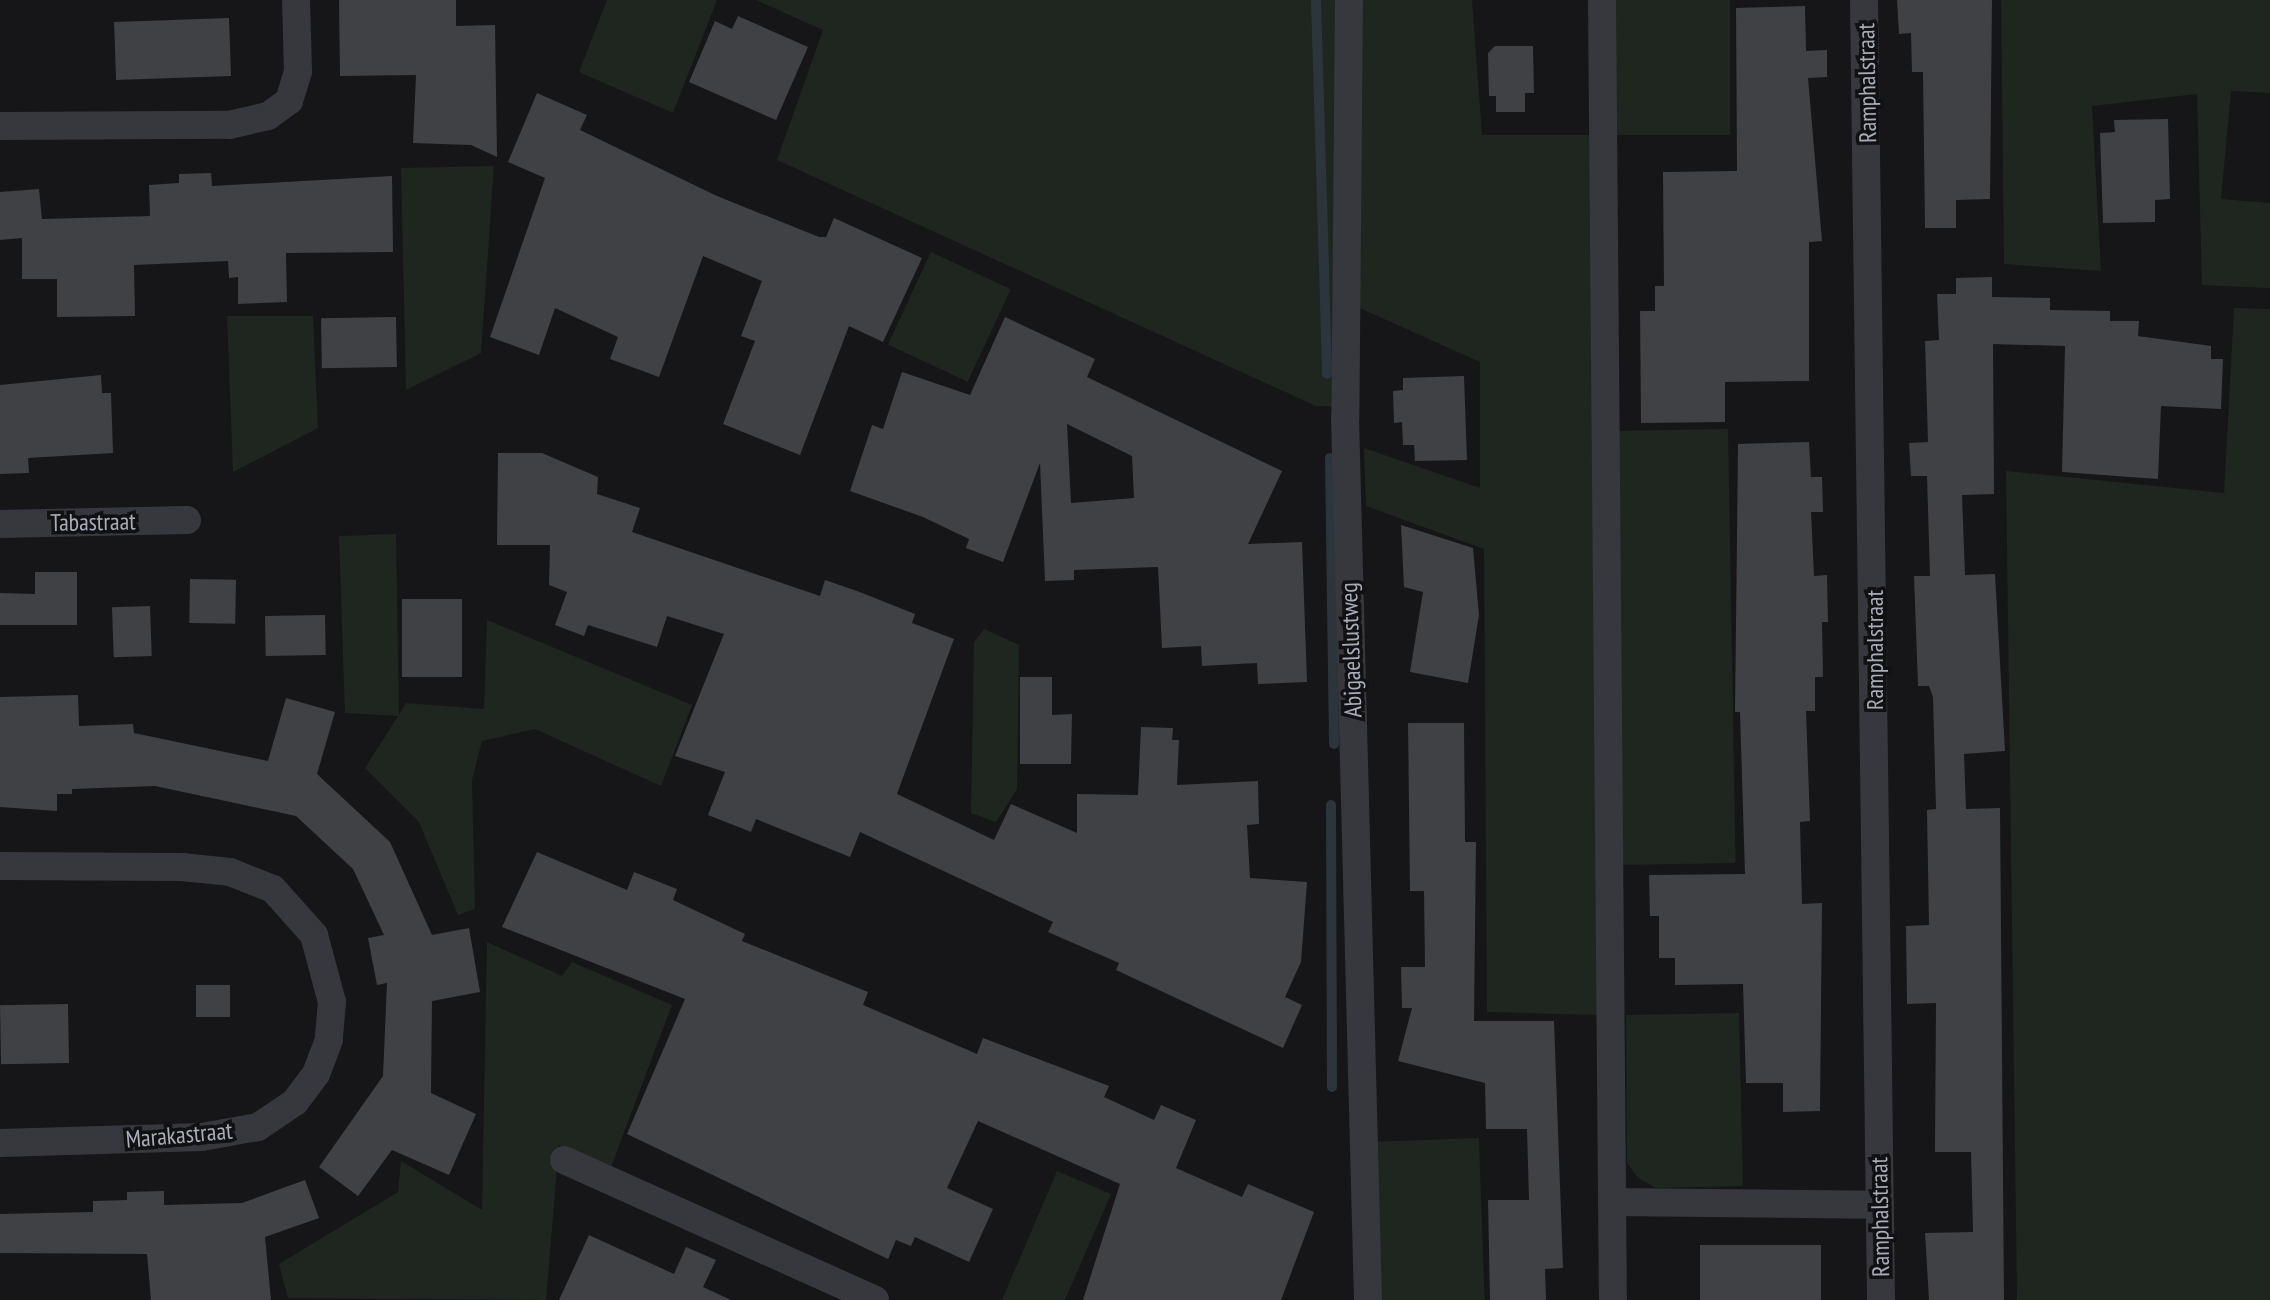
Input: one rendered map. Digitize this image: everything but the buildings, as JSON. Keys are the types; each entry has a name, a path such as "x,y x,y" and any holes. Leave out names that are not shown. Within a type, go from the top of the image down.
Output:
{"street":[{"path":"0,126 229,125 268,116 289,101 298,71 296,0"},
{"name":"Abigaelslustweg","path":"1349,0 1345,417 1368,1300"},
{"path":"1602,0 1613,1300"},
{"name":"Ramphalstraat","path":"1864,0 1881,1300"},
{"name":"Tabastraat","path":"0,524 187,520"},
{"name":"Marakastraat","path":"0,866 182,867 230,872 273,889 314,935 332,1002 329,1040 316,1074 295,1102 258,1127 202,1137 0,1143"},
{"path":"564,1160 875,1300"},
{"path":"1612,1202 1880,1205"}],"shaded area":[{"path":"607,0 717,0 673,113 579,72"},
{"path":"756,0 1339,0 1337,406 1316,406 777,160 823,30"},
{"path":"1358,0 1472,0 1482,135 1593,135 1598,1015 1487,1012 1484,549 1366,506 1364,448 1480,488 1480,362 1355,306"},
{"path":"1616,0 1730,0 1730,135 1616,135"},
{"path":"2001,0 2270,0 2270,93 2231,91 2221,199 2270,203 2270,288 2202,285 2197,94 2092,106 2101,271 2004,264"},
{"path":"494,166 481,353 406,390 401,168"},
{"path":"931,252 1011,289 968,382 888,344"},
{"path":"2234,308 2270,309 2270,1300 2017,1300 2006,471 2224,493"},
{"path":"227,316 313,316 318,428 233,472"},
{"path":"1728,429 1736,863 1622,865 1614,431"},
{"path":"396,534 399,715 406,703 484,709 487,620 692,705 661,786 535,729 482,741 472,780 475,909 458,915 419,822 365,768 398,716 345,713 339,536"},
{"path":"984,629 1019,645 1017,789 996,822 971,813 974,642"},
{"path":"487,942 562,976 572,962 672,1005 611,1167 559,1145 546,1300 288,1298 279,1264 398,1192 401,1161 482,1210"},
{"path":"1739,1013 1743,1186 1656,1188 1638,1178 1627,1163 1626,1015"},
{"path":"1479,1138 1485,1300 1381,1300 1375,1142"},
{"path":"1057,1171 1111,1194 1065,1300 1002,1300"}],"waterway":[{"path":"1316,0 1327,374"},
{"path":"1330,458 1334,744"},
{"path":"1331,805 1332,1087"}]}
